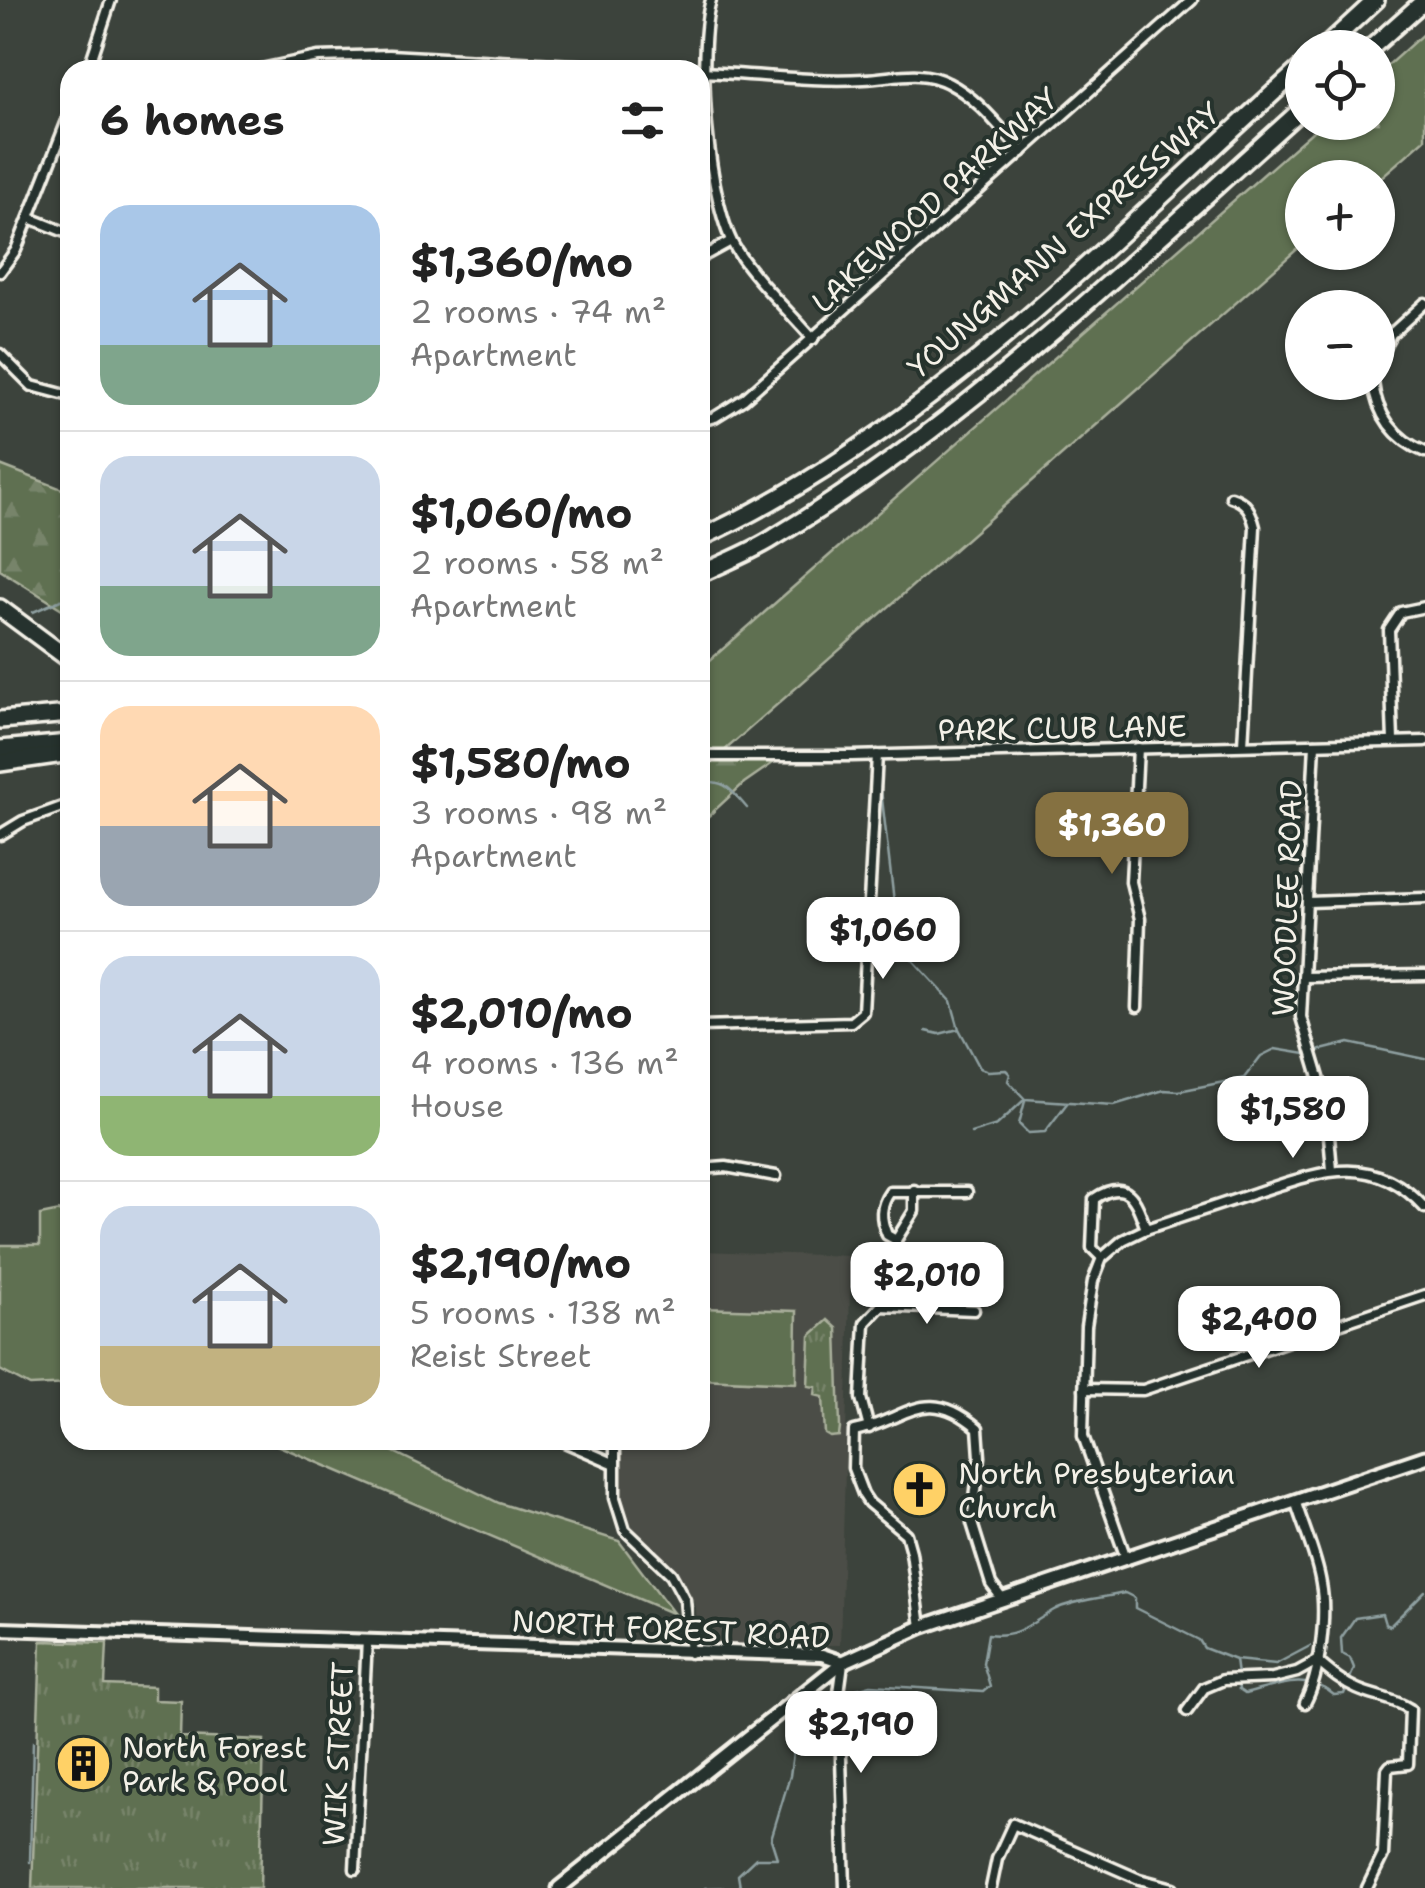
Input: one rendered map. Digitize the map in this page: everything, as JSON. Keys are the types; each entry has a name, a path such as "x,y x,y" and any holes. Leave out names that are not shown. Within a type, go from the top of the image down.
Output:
{"highway":[{"path":"1344,30 1376,0"},
{"path":"1391,30 1424,0"},
{"name":"YOUNGMANN EXPRESSWAY","path":"710,533 816,474 968,367 1285,81"},
{"name":"YOUNGMANN EXPRESSWAY","path":"710,569 773,539 902,454 1070,318 1285,124"},
{"path":"0,608 60,653"},
{"path":"0,720 60,715"},
{"path":"0,749 60,744"},
{"path":"0,763 60,754"}],"main road":[{"name":"NORTH FOREST ROAD","path":"843,1662 921,1627 1425,1457"},
{"path":"559,1888 843,1662"}],"street":[{"path":"91,60 111,0"},
{"path":"703,60 711,0"},
{"name":"LAKEWOOD PARKWAY","path":"710,418 732,408 812,339 1192,0"},
{"path":"295,60 371,55 469,60"},
{"path":"710,72 864,79 903,74 934,77 974,101 1022,152"},
{"path":"0,272 16,250 60,139"},
{"path":"710,140 716,191 731,241 812,339"},
{"path":"30,218 60,230"},
{"path":"710,253 731,241"},
{"path":"1395,330 1425,303"},
{"path":"0,354 20,376 45,392 60,394"},
{"path":"1378,400 1383,418 1401,437 1425,452"},
{"path":"1231,497 1240,499 1251,511 1255,526 1243,746"},
{"path":"1394,742 1390,630 1401,612 1425,607"},
{"name":"PARK CLUB LANE","path":"710,756 1425,740"},
{"name":"WOODLEE ROAD","path":"1314,744 1301,1017 1326,1101 1332,1170"},
{"path":"1136,1007 1140,919 1131,882 1138,748"},
{"path":"710,1026 852,1022 863,1012 877,755"},
{"path":"0,835 23,821 60,808"},
{"path":"1308,902 1425,898"},
{"path":"1304,978 1425,975"},
{"path":"710,1168 726,1167 776,1176"},
{"path":"1126,1558 1082,1436 1088,1305 1102,1258 1123,1240 1146,1229 1332,1170 1377,1175 1407,1190 1425,1208"},
{"path":"870,1428 861,1398 865,1324 890,1296 896,1240 914,1211 914,1190"},
{"path":"1102,1258 1092,1248 1091,1226 1094,1199 1106,1191 1123,1190 1136,1199 1146,1229"},
{"path":"896,1240 886,1235 882,1204 890,1192 967,1192"},
{"path":"1084,1389 1143,1390 1425,1295"},
{"path":"881,1306 974,1310"},
{"path":"921,1627 912,1552 906,1534 869,1504 853,1468 854,1431 870,1428 899,1412 942,1406 962,1414 978,1428 980,1457 972,1523 990,1584 1003,1600"},
{"path":"585,1450 614,1462"},
{"path":"614,1450 614,1498 625,1530 672,1574 686,1600 690,1653"},
{"path":"1295,1500 1321,1583 1323,1608 1314,1686 1305,1703"},
{"name":"NORTH FOREST ROAD","path":"0,1628 822,1655 843,1662"},
{"name":"WIK STREET","path":"355,1869 367,1640"},
{"path":"1187,1711 1204,1688 1222,1680 1273,1678 1318,1661"},
{"path":"1318,1661 1338,1680 1360,1691 1396,1700 1410,1710 1408,1764 1386,1770 1383,1855 1367,1888"},
{"path":"843,1662 840,1693 845,1888"},
{"path":"991,1888 997,1859 1013,1824 1140,1879 1173,1888"},
{"path":"1140,1879 1146,1888"}],"shaded area":[{"path":"710,1251 851,1256 840,1645 698,1644 696,1607 687,1587 677,1571 635,1530 623,1511 622,1450 710,1450"}],"green space":[{"path":"1425,32 1425,139 1395,165 1395,160 1285,160 1285,260 710,763 710,660 1303,140 1395,140 1395,59"},
{"path":"0,465 60,488 60,608 0,570"},
{"path":"716,756 783,756 744,783 710,815 710,762"},
{"path":"60,1211 60,1384 30,1386 0,1370 0,1245 40,1245 40,1215"},
{"path":"710,1308 797,1311 796,1383 710,1379"},
{"path":"828,1320 837,1328 840,1428 839,1436 830,1437 825,1434 823,1397 815,1395 816,1387 808,1386 810,1336"},
{"path":"289,1450 390,1450 499,1503 619,1541 674,1614"},
{"path":"41,1641 107,1643 105,1685 154,1687 154,1700 181,1701 180,1737 264,1740 260,1888 32,1888"}],"waterway":[{"path":"33,612 60,600"},
{"path":"710,782 732,791 747,808"},
{"path":"881,790 899,945 951,1001 959,1029 980,1068 1006,1070 1010,1074 1008,1081 1025,1099 1114,1105 1164,1090 1179,1091 1244,1078 1261,1056 1275,1049 1305,1054 1349,1043 1425,1059"},
{"path":"926,1031 939,1034 959,1029"},
{"path":"971,1133 997,1125 1024,1100"},
{"path":"1025,1101 1019,1124 1028,1133 1045,1132 1068,1102"},
{"path":"853,1690 871,1685 983,1692 990,1686 983,1663 988,1634 1015,1632 1061,1607 1125,1593 1135,1598 1135,1608 1199,1640 1204,1648 1235,1660 1239,1690 1245,1694 1302,1682 1334,1695 1344,1694 1354,1668 1350,1658 1342,1654 1341,1638 1355,1618 1382,1614 1385,1624 1390,1626 1425,1591"},
{"path":"1236,1660 1276,1664 1310,1646"},
{"path":"705,1888 740,1887 738,1875 756,1858 777,1858 771,1839 790,1776 795,1738 821,1717 822,1703"},
{"path":"30,1862 33,1742"}],"place":[{"name":"North Presbyterian Church","path":"919,1490"},
{"name":"North Forest Park & Pool","path":"83,1764"}]}
